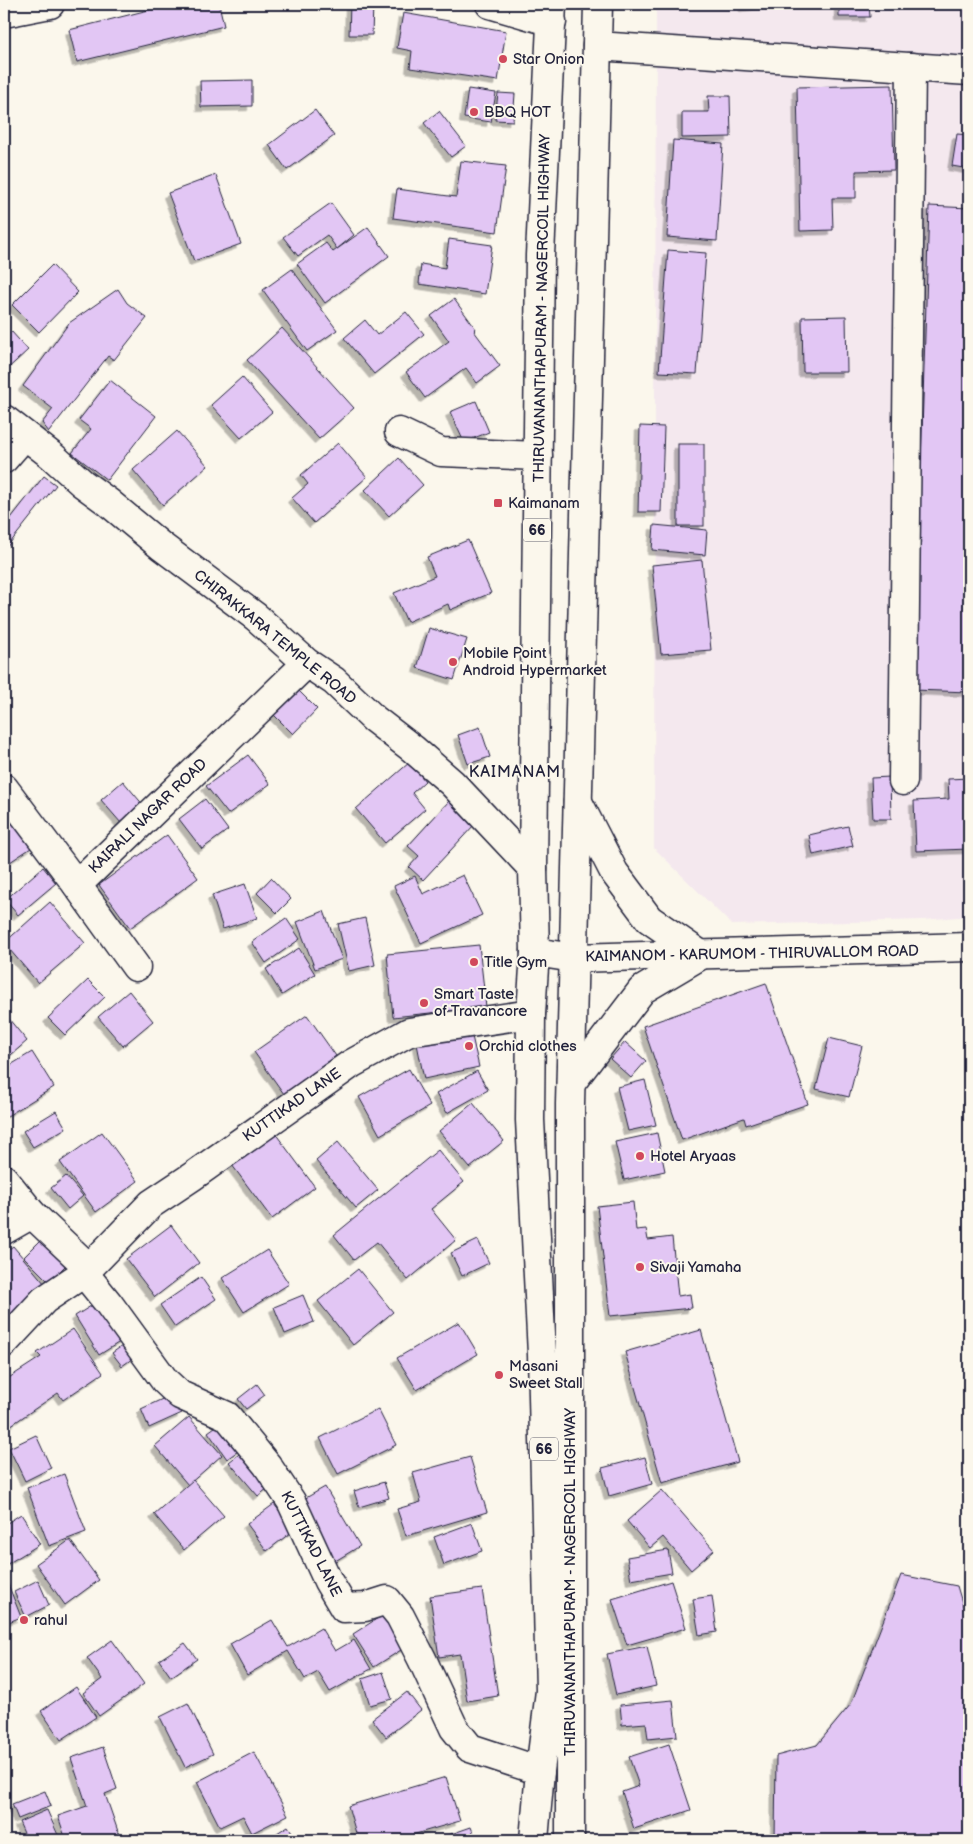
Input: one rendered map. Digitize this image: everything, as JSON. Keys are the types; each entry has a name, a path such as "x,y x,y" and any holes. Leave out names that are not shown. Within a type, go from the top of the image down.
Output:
{"main road":[{"path":"4,13 50,4"},
{"path":"490,4 552,13"},
{"name":"THIRUVANANTHAPURAM - NAGERCOIL HIGHWAY","path":"570,1840 571,1083 598,4"},
{"name":"THIRUVANANTHAPURAM - NAGERCOIL HIGHWAY","path":"534,1840 550,1691 542,1354 530,1120 531,1014 536,952 533,869 540,255 552,13"},
{"path":"597,46 969,71"},
{"path":"903,782 911,67"},
{"path":"4,459 14,428"},
{"name":"CHIRAKKARA TEMPLE ROAD","path":"14,428 52,456 161,546 256,617 307,662 334,681 374,719 413,749 452,783 533,869"},
{"path":"400,432 441,452 538,456"},
{"name":"KAIRALI NAGAR ROAD","path":"4,788 77,885 307,662"},
{"path":"571,1083 642,990 701,955 649,919 614,872 578,802"},
{"path":"77,885 136,967"},
{"name":"KAIMANOM - KARUMOM - THIRUVALLOM ROAD","path":"536,952 574,958 969,947"},
{"name":"KUTTIKAD LANE","path":"4,1344 44,1300 87,1270 151,1204 351,1064 410,1032 531,1014"},
{"name":"KUTTIKAD LANE","path":"4,1179 32,1214 87,1270 109,1304 165,1381 180,1394 226,1416 267,1465 291,1501 328,1581 344,1608 365,1607 387,1600 400,1616 418,1650 454,1728 470,1748 540,1771"},
{"path":"4,1230 32,1214"}],"shaded area":[{"path":"656,4 969,4 969,916 924,920 732,925 654,848"}],"building":[{"path":"172,4 219,4 224,26 77,62 69,30"},
{"path":"350,4 373,4 372,35 349,35"},
{"path":"743,4 772,4 744,7"},
{"path":"839,4 869,4 870,17 839,17"},
{"path":"403,13 506,31 498,81 410,68 412,51 397,48"},
{"path":"252,80 252,106 201,107 200,81"},
{"path":"892,85 894,170 856,171 856,198 832,198 833,230 800,231 797,87"},
{"path":"468,89 496,93 491,122 464,118"},
{"path":"498,93 515,94 513,121 495,120"},
{"path":"708,96 730,96 731,137 682,138 682,112 709,112"},
{"path":"315,110 334,136 287,170 269,145"},
{"path":"439,111 466,146 451,157 424,123"},
{"path":"957,134 969,135 969,169 952,166"},
{"path":"673,140 723,144 717,241 667,237"},
{"path":"461,161 506,166 497,232 393,218 397,189 456,197"},
{"path":"216,175 241,244 194,261 168,193"},
{"path":"331,203 354,235 337,249 327,235 298,256 283,237"},
{"path":"929,206 969,208 969,692 914,690"},
{"path":"368,227 389,256 325,303 297,264 326,243 333,252"},
{"path":"449,239 492,245 485,294 419,284 421,264 445,268"},
{"path":"668,250 706,253 697,374 659,372"},
{"path":"52,265 78,292 39,332 12,305"},
{"path":"292,269 337,330 307,351 263,290"},
{"path":"118,289 127,303 147,318 114,360 108,356 49,432 42,423 53,409 23,386 69,323"},
{"path":"454,299 476,329 474,331 500,366 477,383 466,368 425,398 406,372 449,341 431,316"},
{"path":"406,312 424,334 374,374 344,338 365,320 377,335"},
{"path":"846,316 847,372 803,372 802,317"},
{"path":"282,328 354,408 319,439 247,360"},
{"path":"11,331 28,350 4,372 4,338"},
{"path":"242,377 272,412 241,438 211,405"},
{"path":"110,380 156,416 107,480 72,453 91,429 79,420"},
{"path":"476,401 489,432 464,442 450,412"},
{"path":"640,426 664,427 661,512 638,512"},
{"path":"177,431 208,466 163,505 133,470"},
{"path":"338,443 367,477 314,523 292,498 308,484 301,475"},
{"path":"678,444 704,444 704,526 678,526"},
{"path":"399,458 423,485 389,516 365,490"},
{"path":"44,476 56,485 6,548 4,546 4,527"},
{"path":"654,525 707,530 705,555 652,550"},
{"path":"468,540 491,593 450,610 448,604 407,622 394,593 435,576 427,557"},
{"path":"702,560 711,650 661,654 652,565"},
{"path":"429,628 467,639 454,680 417,668"},
{"path":"293,685 317,709 293,734 269,710"},
{"path":"480,727 490,757 468,764 458,735"},
{"path":"248,755 270,784 228,814 206,786"},
{"path":"410,762 425,781 412,793 425,809 385,843 356,809"},
{"path":"890,777 891,819 873,819 871,778"},
{"path":"969,778 969,849 916,851 914,801 949,799 948,779"},
{"path":"123,781 150,813 128,831 101,800"},
{"path":"205,799 228,830 202,849 179,819"},
{"path":"449,801 475,824 423,880 409,867 419,856 408,846"},
{"path":"14,816 34,846 4,866 4,823"},
{"path":"848,826 853,846 813,855 809,835"},
{"path":"167,835 198,878 130,928 99,885"},
{"path":"43,867 56,883 18,915 5,900"},
{"path":"463,875 482,915 421,943 394,886 415,876 423,894"},
{"path":"271,878 291,899 277,913 257,893"},
{"path":"245,884 257,918 223,929 212,895"},
{"path":"50,902 85,943 38,983 4,943"},
{"path":"324,911 342,959 315,969 297,922"},
{"path":"286,918 300,939 266,963 252,942"},
{"path":"365,918 375,965 349,971 338,924"},
{"path":"479,945 486,1007 393,1017 387,954"},
{"path":"299,948 315,974 282,995 266,969"},
{"path":"88,980 105,997 65,1035 48,1018"},
{"path":"766,983 808,1104 746,1125 744,1118 682,1140 643,1026"},
{"path":"129,991 153,1021 123,1046 98,1017"},
{"path":"4,1013 27,1041 4,1061"},
{"path":"307,1015 336,1056 284,1094 254,1052"},
{"path":"469,1023 479,1067 424,1079 415,1034"},
{"path":"829,1038 862,1046 849,1097 816,1089"},
{"path":"625,1042 646,1061 631,1078 610,1059"},
{"path":"32,1052 54,1087 4,1118 4,1093 10,1090 4,1080 4,1069"},
{"path":"409,1069 430,1106 380,1135 359,1097"},
{"path":"477,1071 488,1090 447,1113 436,1094"},
{"path":"645,1080 656,1125 628,1131 617,1087"},
{"path":"473,1103 504,1141 470,1168 439,1131"},
{"path":"56,1111 66,1128 33,1147 23,1131"},
{"path":"102,1132 138,1181 96,1212 60,1162"},
{"path":"275,1133 315,1187 272,1219 232,1165"},
{"name":"Hotel Aryaas","path":"657,1133 665,1171 624,1180 615,1142"},
{"path":"338,1142 378,1190 356,1208 316,1161"},
{"path":"438,1150 464,1182 431,1209 456,1240 408,1280 377,1242 354,1260 334,1235"},
{"path":"66,1176 83,1196 68,1209 51,1188"},
{"name":"Sivaji Yamaha","path":"633,1202 636,1230 646,1229 648,1240 672,1237 678,1296 690,1294 692,1308 610,1316 597,1206"},
{"path":"171,1225 199,1263 155,1297 126,1259"},
{"path":"43,1238 68,1263 49,1282 24,1257"},
{"path":"478,1240 489,1263 462,1276 451,1253"},
{"path":"13,1246 50,1290 4,1329 4,1253"},
{"path":"267,1250 289,1284 244,1312 222,1278"},
{"path":"358,1269 393,1312 353,1345 318,1301"},
{"path":"201,1277 216,1299 175,1327 160,1305"},
{"path":"303,1295 314,1322 285,1334 274,1307"},
{"path":"102,1299 126,1338 99,1355 75,1316"},
{"path":"459,1322 478,1354 417,1390 397,1358"},
{"path":"73,1329 103,1373 63,1400 58,1393 4,1430 4,1381 41,1357 37,1353"},
{"path":"701,1330 738,1462 662,1483 625,1352"},
{"path":"129,1341 139,1354 122,1366 112,1353"},
{"path":"257,1384 265,1395 246,1409 238,1399"},
{"path":"173,1394 182,1413 149,1428 141,1409"},
{"path":"378,1409 396,1445 338,1474 320,1438"},
{"path":"189,1417 222,1455 188,1485 155,1446"},
{"path":"226,1419 245,1446 227,1459 208,1432"},
{"path":"36,1435 51,1468 25,1481 9,1448"},
{"path":"243,1451 272,1485 258,1496 229,1462"},
{"path":"470,1457 487,1512 406,1536 397,1509 421,1502 413,1473"},
{"path":"645,1457 652,1484 609,1496 602,1468"},
{"path":"64,1474 86,1532 49,1546 27,1488"},
{"path":"193,1480 224,1516 184,1550 154,1514"},
{"path":"384,1482 389,1498 359,1507 354,1491"},
{"path":"325,1487 360,1546 332,1563 297,1503"},
{"path":"662,1490 714,1550 691,1570 663,1537 650,1548 627,1521"},
{"path":"274,1504 294,1530 267,1551 247,1524"},
{"path":"21,1514 40,1544 4,1566 4,1525"},
{"path":"472,1523 482,1551 444,1565 434,1537"},
{"path":"70,1540 99,1580 65,1605 36,1564"},
{"path":"668,1550 672,1573 631,1580 627,1557"},
{"path":"901,1575 957,1586 969,1626 969,1840 775,1840 776,1756 817,1745 851,1704"},
{"path":"6,1579 21,1617 4,1624 4,1580"},
{"path":"38,1580 49,1605 26,1617 14,1592"},
{"path":"671,1581 686,1628 627,1645 612,1599"},
{"path":"482,1589 498,1696 467,1701 460,1654 439,1657 430,1596"},
{"path":"712,1596 717,1632 699,1635 693,1599"},
{"path":"389,1611 409,1645 374,1667 353,1634"},
{"path":"272,1620 288,1647 321,1628 335,1651 354,1640 371,1669 330,1692 318,1672 305,1679 288,1651 247,1675 230,1644"},
{"path":"112,1640 144,1684 99,1716 83,1693 102,1679 87,1658"},
{"path":"185,1643 197,1659 171,1677 159,1660"},
{"path":"647,1646 656,1686 616,1695 607,1654"},
{"path":"383,1672 392,1699 370,1705 362,1679"},
{"path":"76,1687 96,1717 61,1740 41,1711"},
{"path":"407,1692 421,1710 386,1737 372,1719"},
{"path":"673,1700 677,1736 648,1739 646,1723 622,1725 620,1705"},
{"path":"188,1703 213,1754 185,1767 160,1717"},
{"path":"669,1744 691,1810 634,1829 622,1792 639,1786 629,1757"},
{"path":"103,1747 117,1789 105,1794 121,1840 66,1840 58,1816 87,1806 71,1758"},
{"path":"254,1752 288,1815 252,1833 243,1816 220,1827 197,1782"},
{"path":"446,1777 460,1821 395,1840 358,1840 348,1806"},
{"path":"45,1791 51,1806 18,1819 12,1804"},
{"path":"47,1810 58,1835 47,1840 27,1840 19,1822"},
{"path":"288,1826 297,1840 266,1840"},
{"path":"471,1827 476,1840 434,1840"}],"place":[{"name":"Star Onion","path":"503,59"},
{"name":"BBQ HOT","path":"474,112"},
{"name":"Kaimanam","path":"498,503"},
{"name":"Mobile Point Android Hypermarket","path":"453,662"},
{"name":"Title Gym","path":"474,962"},
{"name":"Smart Taste of Travancore","path":"424,1003"},
{"name":"Orchid clothes","path":"469,1046"},
{"name":"Hotel Aryaas","path":"640,1156"},
{"name":"Sivaji Yamaha","path":"640,1267"},
{"name":"Masani Sweet Stall","path":"499,1375"},
{"name":"rahul","path":"24,1620"}],"district":[{"name":"KAIMANAM","path":"515,772"}]}
